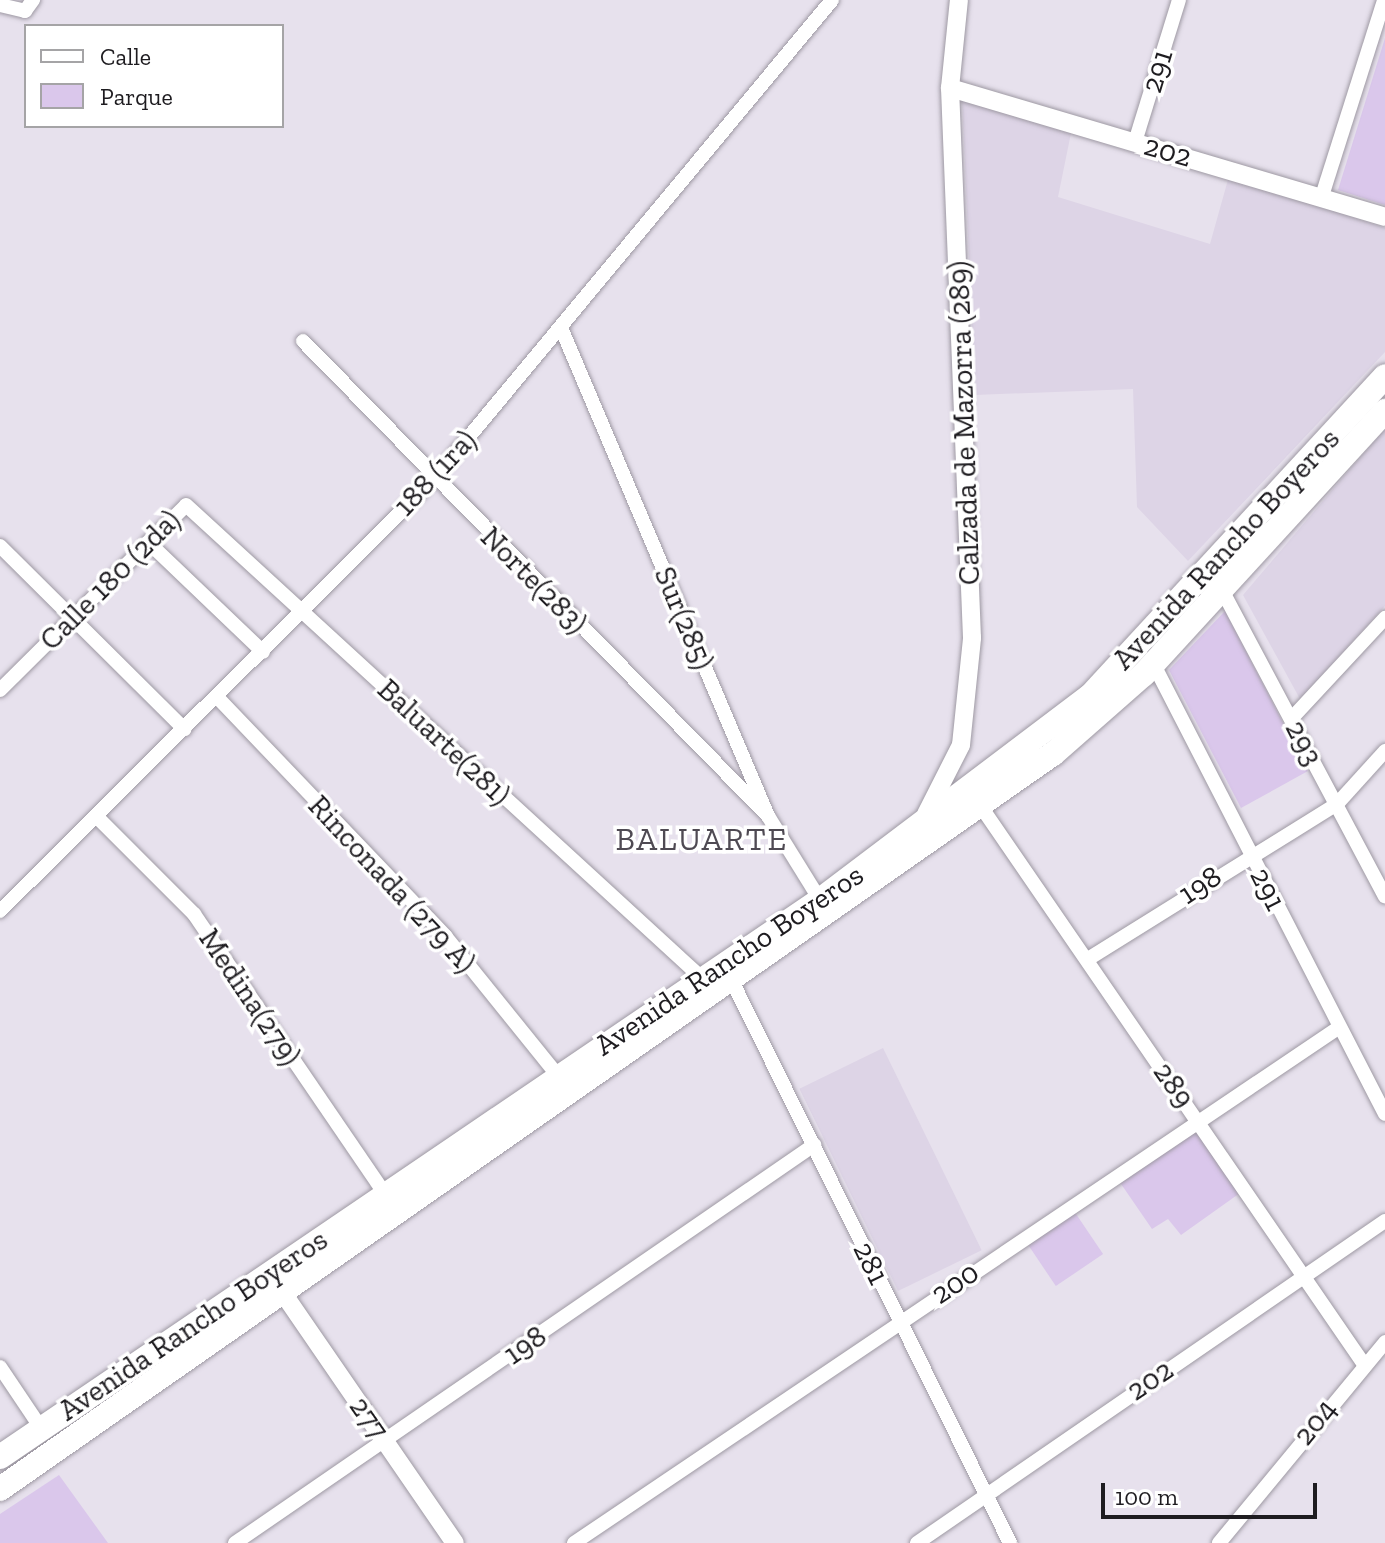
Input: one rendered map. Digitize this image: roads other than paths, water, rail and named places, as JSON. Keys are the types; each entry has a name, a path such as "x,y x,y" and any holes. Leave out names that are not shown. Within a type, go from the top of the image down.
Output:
{"highway":[{"name":"Avenida Rancho Boyeros","path":"0,1457 384,1193 820,900 913,833 1090,696 1385,376"},
{"name":"Avenida Rancho Boyeros","path":"0,1489 982,808 1153,663 1385,411"}],"street":[{"path":"0,5 25,11 33,0"},
{"name":"188 (1ra)","path":"0,911 218,698 433,480 562,330 832,0"},
{"name":"Calzada de Mazorra (289)","path":"913,833 954,771 969,693 964,403 950,88 959,0"},
{"name":"291","path":"1135,142 1179,0"},
{"path":"1322,196 1384,0"},
{"name":"202","path":"950,88 1385,217"},
{"name":"Sur(285)","path":"562,330 768,816 820,900"},
{"name":"Norte(283)","path":"303,341 433,480 768,816"},
{"name":"Baluarte(281)","path":"186,505 703,979"},
{"name":"Calle 180 (2da)","path":"0,690 186,505"},
{"path":"148,542 263,652"},
{"path":"0,546 184,729"},
{"name":"293","path":"1222,590 1384,889"},
{"path":"1292,718 1385,618"},
{"name":"291","path":"1153,663 1338,1028 1385,1114"},
{"name":"Rinconada (279 A)","path":"218,698 446,937 558,1076"},
{"name":"198","path":"1088,959 1250,853 1337,804 1385,751"},
{"name":"289","path":"982,808 1363,1363"},
{"name":"Medina(279)","path":"96,816 194,914 384,1193"},
{"name":"281","path":"733,983 1010,1543"},
{"name":"200","path":"574,1543 898,1321 1338,1028"},
{"name":"198","path":"235,1543 814,1145"},
{"name":"202","path":"917,1543 983,1492 1385,1221"},
{"name":"277","path":"283,1293 455,1543"},
{"name":"204","path":"1219,1543 1363,1363 1385,1342"},
{"path":"0,1367 41,1428"}],"district":[{"name":"BALUARTE","path":"702,839"}]}
